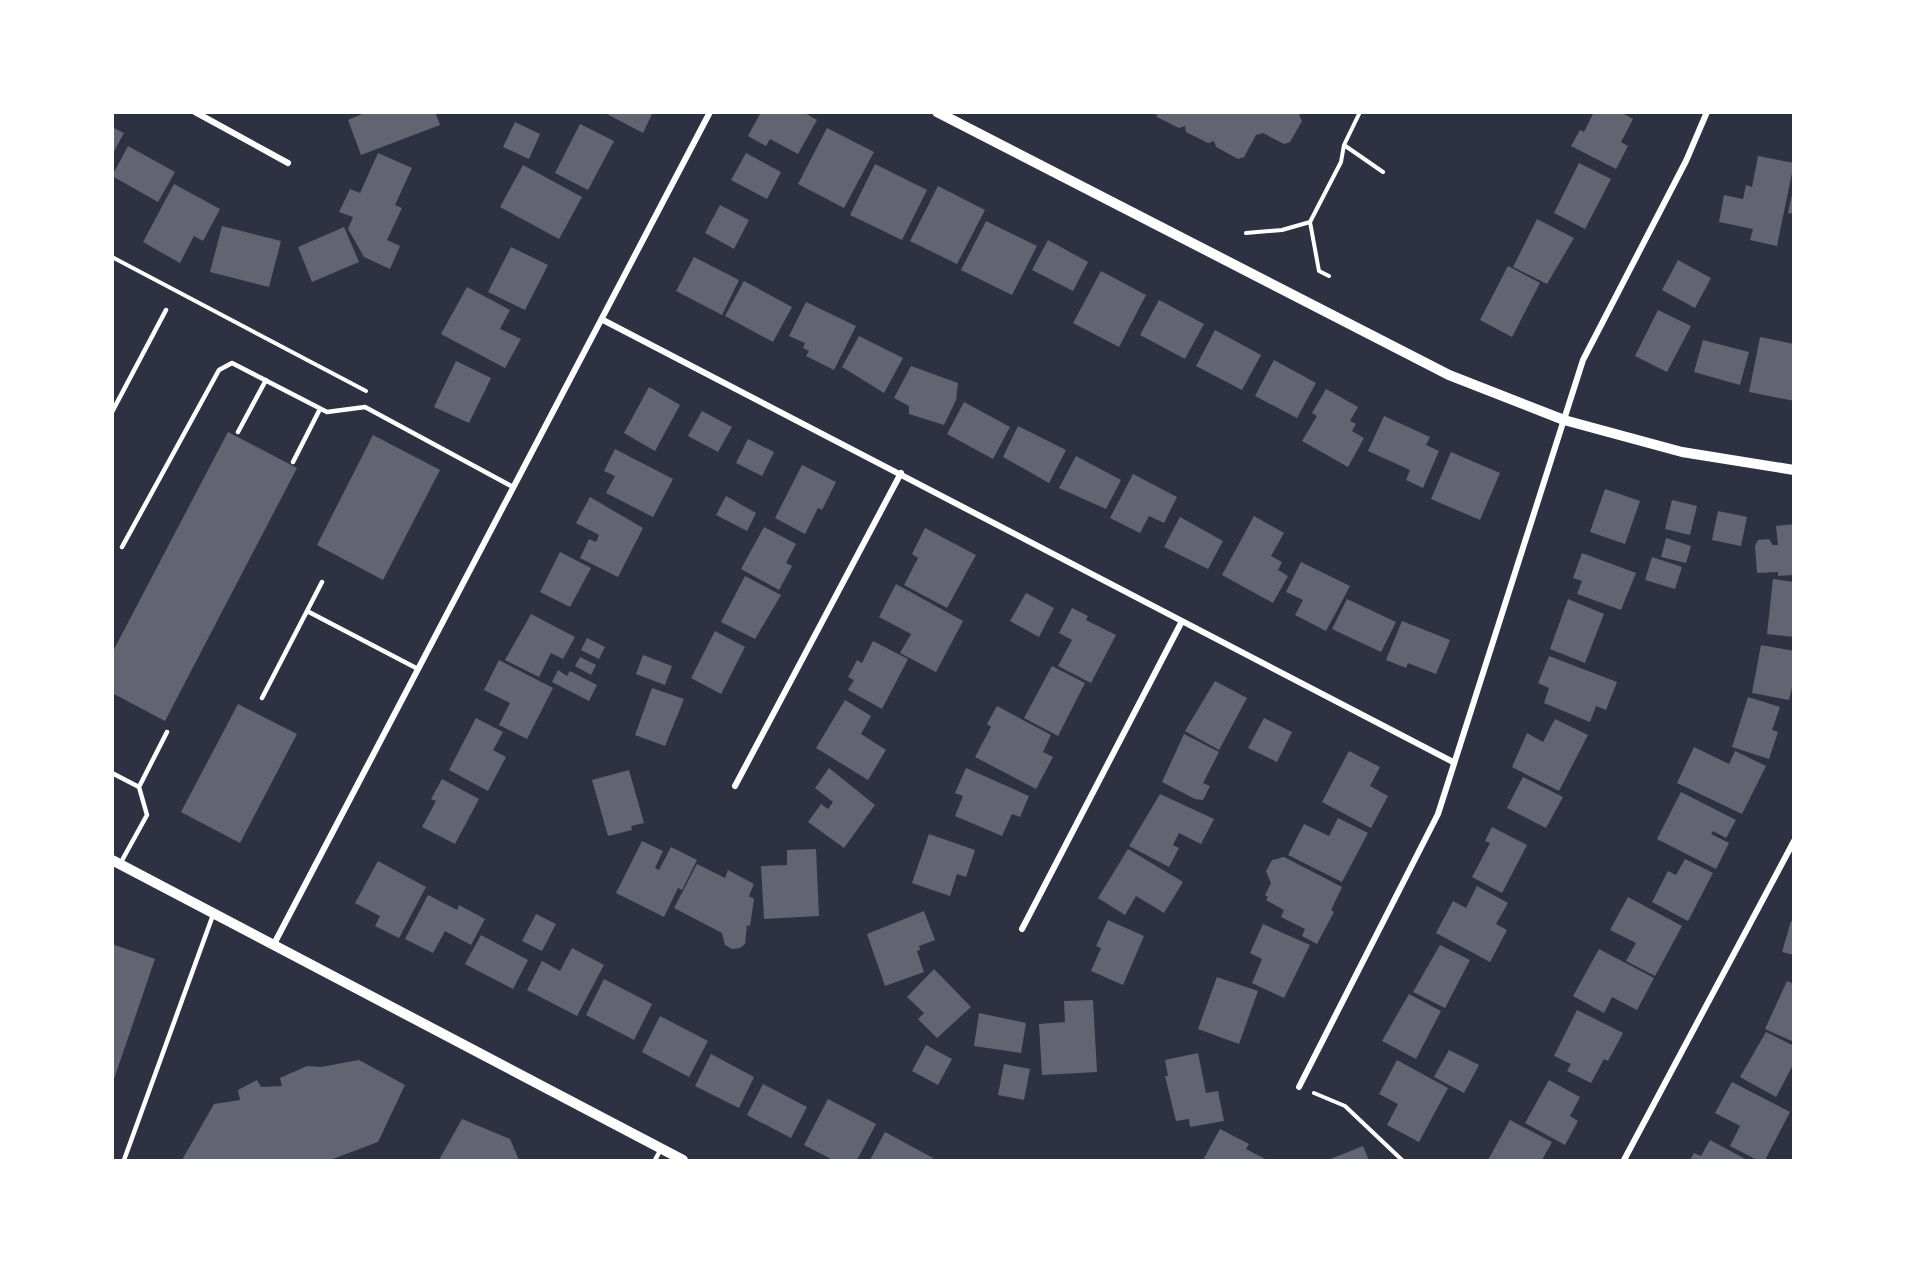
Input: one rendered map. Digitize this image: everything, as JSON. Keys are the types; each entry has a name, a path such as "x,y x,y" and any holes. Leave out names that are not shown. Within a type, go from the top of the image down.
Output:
{"street":[{"path":"195,112 288,163"},
{"path":"274,944 710,112"},
{"path":"937,112 1449,375 1564,420 1682,452 1794,470"},
{"path":"1299,1087 1438,814 1584,360 1686,160 1707,112"},
{"path":"603,320 902,473 1181,622 1453,762"},
{"path":"735,786 902,473"},
{"path":"1022,929 1181,622"},
{"path":"1624,1161 1794,841"},
{"path":"116,862 683,1161"}],"lane":[{"path":"112,412 166,310"},
{"path":"122,547 219,370 232,363 327,412 365,407 513,488"},
{"path":"238,432 266,380"},
{"path":"293,462 320,409"},
{"path":"262,698 322,582"},
{"path":"307,610 418,669"},
{"path":"116,862 147,815 139,787 167,732"},
{"path":"112,773 139,787"},
{"path":"124,1161 214,913"},
{"path":"655,1161 660,1149"}],"path":[{"path":"1329,276 1319,271 1310,222 1341,162 1344,145 1360,112"},
{"path":"1344,145 1383,172"},
{"path":"1246,232 1282,230 1310,222"},
{"path":"112,257 367,391"},
{"path":"1299,1087 1345,1106 1402,1161"}],"building":[{"path":"367,112 435,112 440,125 361,155 348,120"},
{"path":"608,112 653,112 643,133 607,114"},
{"path":"761,112 803,112 817,120 798,154 770,139 766,146 748,136"},
{"path":"1156,112 1305,113 1299,115 1302,121 1290,142 1284,144 1263,133 1256,135 1244,157 1238,159 1216,147 1214,141 1208,143 1186,132 1185,126 1179,128 1157,117"},
{"path":"1594,112 1620,112 1633,119 1621,142 1628,146 1616,169 1571,146 1580,130 1584,132"},
{"path":"515,122 540,134 529,159 503,147"},
{"path":"580,124 614,141 588,190 555,173"},
{"path":"112,127 124,133 112,155"},
{"path":"827,128 874,152 844,208 798,184"},
{"path":"128,146 175,172 158,202 112,176"},
{"path":"378,153 412,168 395,205 402,208 387,240 400,246 390,269 364,257 348,229 353,217 339,212 350,189 360,193"},
{"path":"746,153 781,172 767,199 731,180"},
{"path":"1758,156 1794,163 1777,246 1750,240 1753,229 1719,222 1724,195 1743,199 1746,185 1752,187"},
{"path":"1579,163 1611,179 1585,229 1554,213"},
{"path":"875,164 927,190 902,240 850,215"},
{"path":"523,165 582,197 559,239 500,207"},
{"path":"174,184 220,209 203,241 194,236 180,263 143,242"},
{"path":"938,186 985,210 957,264 910,241"},
{"path":"1794,190 1794,214 1788,213"},
{"path":"720,205 749,220 734,249 705,233"},
{"path":"1537,219 1574,238 1547,284 1513,267"},
{"path":"986,221 1037,246 1012,295 961,270"},
{"path":"222,226 281,241 269,287 210,272"},
{"path":"344,227 359,262 312,282 298,247"},
{"path":"1048,240 1088,262 1073,291 1032,270"},
{"path":"511,247 548,265 525,310 488,292"},
{"path":"694,257 739,280 722,315 676,291"},
{"path":"1678,260 1711,278 1695,308 1662,290"},
{"path":"1508,266 1540,283 1512,337 1480,320"},
{"path":"1101,271 1146,295 1119,347 1073,323"},
{"path":"744,281 792,307 773,342 725,316"},
{"path":"467,287 510,310 500,329 521,339 505,368 441,334"},
{"path":"1159,300 1204,324 1185,359 1140,335"},
{"path":"806,302 856,326 834,370 806,356 809,351 803,348 805,343 789,336"},
{"path":"1658,310 1691,326 1667,372 1635,356"},
{"path":"1215,330 1261,355 1242,390 1196,366"},
{"path":"859,336 903,358 884,393 842,367"},
{"path":"1760,337 1794,344 1794,401 1749,392"},
{"path":"1703,340 1749,352 1740,385 1694,372"},
{"path":"1274,360 1316,383 1297,418 1255,396"},
{"path":"456,361 491,378 469,423 434,407"},
{"path":"911,366 958,383 956,400 944,425 909,414 909,406 894,398"},
{"path":"649,387 680,405 655,451 624,433"},
{"path":"1326,389 1358,407 1350,421 1356,424 1352,431 1364,438 1348,467 1302,441 1317,416 1312,413"},
{"path":"964,402 1010,427 993,459 947,434"},
{"path":"702,411 732,427 718,452 688,436"},
{"path":"1384,416 1430,437 1426,445 1439,451 1423,488 1406,480 1410,470 1368,451"},
{"path":"1018,426 1066,450 1049,483 1003,457"},
{"path":"228,432 297,468 165,721 112,693 112,653"},
{"path":"373,435 440,470 383,580 317,545"},
{"path":"748,439 774,452 762,476 736,463"},
{"path":"615,449 673,479 653,517 606,493 615,476 604,471"},
{"path":"1451,452 1500,473 1480,520 1431,499"},
{"path":"1076,456 1121,480 1106,509 1059,488"},
{"path":"802,465 836,482 822,510 818,508 805,534 775,518"},
{"path":"1133,474 1177,497 1164,523 1149,516 1140,533 1110,518"},
{"path":"1605,489 1640,501 1625,544 1590,532"},
{"path":"726,496 756,513 747,531 716,515"},
{"path":"590,497 643,528 618,577 580,558 589,539 596,542 599,535 576,523"},
{"path":"1672,500 1697,506 1690,535 1665,529"},
{"path":"1718,511 1747,517 1741,546 1712,540"},
{"path":"1254,516 1284,533 1271,556 1282,562 1278,570 1288,576 1273,603 1222,575"},
{"path":"1180,517 1223,541 1208,569 1164,547"},
{"path":"1794,524 1794,575 1778,576 1778,572 1757,573 1755,546 1758,540 1769,539 1773,545 1778,545 1776,526"},
{"path":"764,527 796,544 786,563 792,566 779,590 741,569"},
{"path":"925,528 976,555 947,608 904,585 918,558 912,554"},
{"path":"1666,538 1691,546 1686,563 1661,557"},
{"path":"560,552 591,568 570,607 540,592"},
{"path":"1582,553 1636,573 1621,610 1577,594 1582,581 1573,578"},
{"path":"1652,557 1682,567 1675,589 1645,580"},
{"path":"1301,562 1350,586 1326,631 1295,615 1303,600 1286,592"},
{"path":"745,576 781,595 755,639 721,622"},
{"path":"1773,579 1794,582 1794,637 1767,634"},
{"path":"896,584 963,621 936,672 900,653 911,634 879,617"},
{"path":"1026,593 1054,608 1039,637 1010,621"},
{"path":"1347,599 1396,622 1381,652 1332,629"},
{"path":"1568,599 1604,614 1585,663 1550,649"},
{"path":"1072,608 1088,616 1086,620 1116,635 1091,683 1058,666 1072,640 1059,633"},
{"path":"531,614 575,637 563,659 551,653 539,677 505,660"},
{"path":"1402,621 1450,640 1436,674 1408,663 1406,668 1386,660"},
{"path":"715,631 745,647 721,694 691,678"},
{"path":"587,638 605,647 599,659 581,650"},
{"path":"873,641 908,659 882,709 848,690 854,680 848,677 857,660 862,663"},
{"path":"1761,645 1794,651 1794,679 1789,700 1752,693"},
{"path":"643,655 672,666 665,685 636,674"},
{"path":"1549,656 1617,682 1606,710 1596,706 1590,722 1544,703 1549,688 1538,683"},
{"path":"580,657 596,665 591,675 575,666"},
{"path":"499,660 553,688 527,739 499,725 510,703 484,690"},
{"path":"1052,666 1085,683 1058,736 1024,718"},
{"path":"558,670 567,676 570,671 597,685 589,701 552,682"},
{"path":"1215,681 1247,698 1219,750 1185,731"},
{"path":"652,688 684,699 665,746 635,735"},
{"path":"1748,697 1780,707 1772,730 1778,732 1769,759 1732,747"},
{"path":"845,700 871,716 861,734 886,750 868,780 816,748"},
{"path":"238,704 297,734 240,843 181,812"},
{"path":"997,706 1051,735 1043,752 1053,757 1036,789 975,757 991,727 987,724"},
{"path":"476,718 503,732 493,750 506,757 488,791 449,770"},
{"path":"1264,718 1292,732 1277,762 1248,748"},
{"path":"1555,719 1588,735 1559,791 1512,767 1527,733 1543,742"},
{"path":"1184,734 1219,752 1203,783 1210,786 1203,800 1195,799 1162,782"},
{"path":"1694,747 1729,764 1735,751 1766,766 1742,814 1677,783"},
{"path":"1349,751 1380,767 1370,786 1388,796 1371,828 1322,802"},
{"path":"829,768 875,805 844,848 808,822 821,804 828,809 833,802 815,788"},
{"path":"966,768 1029,796 1020,817 1012,814 1002,836 955,816 963,796 955,793"},
{"path":"629,770 644,823 631,826 632,830 608,836 592,780"},
{"path":"1523,777 1563,797 1546,828 1507,808"},
{"path":"442,779 479,799 455,844 422,827 436,801 431,799"},
{"path":"1681,792 1736,820 1726,838 1713,831 1711,834 1729,843 1716,869 1657,839"},
{"path":"1160,794 1214,819 1201,844 1179,833 1173,845 1179,848 1169,867 1129,846"},
{"path":"1338,818 1368,833 1342,882 1288,855 1304,824 1329,836"},
{"path":"1492,827 1527,845 1502,893 1472,877 1490,843 1485,841"},
{"path":"929,834 975,850 966,877 957,874 950,896 912,883"},
{"path":"642,841 663,851 655,868 659,870 671,847 697,860 682,890 678,888 664,917 616,893"},
{"path":"816,849 819,916 764,919 761,866 787,865 787,850"},
{"path":"1128,849 1183,882 1164,913 1136,896 1125,915 1098,898"},
{"path":"1284,857 1342,887 1331,910 1334,912 1317,944 1302,936 1305,929 1281,917 1284,910 1266,900 1268,897 1265,895 1271,883 1266,871 1272,860"},
{"path":"1685,859 1713,873 1688,921 1652,902 1668,871 1676,875"},
{"path":"378,861 426,887 399,938 375,926 380,916 355,903"},
{"path":"697,864 725,878 728,870 754,884 749,896 754,899 750,926 747,925 745,944 740,948 732,949 725,945 722,933 674,908"},
{"path":"1477,886 1508,903 1496,924 1507,930 1490,962 1436,933 1453,901 1466,908"},
{"path":"428,895 457,910 459,905 485,919 471,945 445,931 433,953 405,939"},
{"path":"1628,897 1682,926 1655,976 1626,961 1636,943 1610,930"},
{"path":"924,911 935,940 919,946 920,950 917,951 924,972 885,986 867,934"},
{"path":"536,914 556,924 542,951 522,941"},
{"path":"1108,920 1144,936 1123,985 1091,971 1101,948 1096,946"},
{"path":"1791,921 1794,922 1794,955 1782,952"},
{"path":"1263,924 1310,945 1284,998 1252,983 1262,959 1250,953"},
{"path":"481,935 528,960 513,989 465,964"},
{"path":"112,944 155,959 113,1082 112,1082"},
{"path":"1440,945 1470,960 1445,1008 1413,992"},
{"path":"572,948 604,965 577,1016 527,990 542,961 560,971"},
{"path":"1599,949 1654,978 1637,1010 1612,997 1604,1013 1573,996"},
{"path":"934,969 971,1007 937,1038 918,1019 924,1013 907,997"},
{"path":"1217,977 1258,991 1239,1044 1198,1029"},
{"path":"604,979 652,1004 634,1040 586,1015"},
{"path":"1787,981 1794,984 1794,1042 1765,1029"},
{"path":"1409,994 1441,1011 1416,1059 1382,1041"},
{"path":"1093,1000 1097,1072 1042,1075 1039,1024 1065,1022 1064,1001"},
{"path":"1577,1010 1623,1033 1608,1061 1604,1059 1591,1083 1567,1071 1571,1064 1554,1056"},
{"path":"979,1013 1026,1023 1021,1053 974,1046"},
{"path":"660,1016 708,1041 689,1077 642,1052"},
{"path":"1766,1032 1794,1046 1794,1063 1776,1097 1740,1077"},
{"path":"926,1045 952,1059 938,1085 912,1071"},
{"path":"1449,1050 1479,1065 1464,1093 1434,1077"},
{"path":"1198,1053 1206,1093 1218,1091 1224,1121 1190,1127 1189,1119 1176,1121 1165,1076 1168,1076 1165,1060"},
{"path":"711,1054 754,1077 739,1108 695,1086"},
{"path":"359,1060 405,1085 378,1142 330,1160 182,1160 214,1104 240,1100 238,1090 257,1080 261,1087 282,1086 280,1078 307,1066 321,1067"},
{"path":"1397,1060 1448,1088 1419,1142 1387,1125 1398,1104 1379,1094"},
{"path":"1004,1064 1030,1069 1024,1100 998,1095"},
{"path":"1549,1080 1580,1097 1570,1116 1578,1121 1565,1145 1525,1123"},
{"path":"1732,1082 1790,1112 1765,1160 1757,1160 1730,1146 1740,1126 1715,1113"},
{"path":"763,1084 807,1107 791,1138 747,1115"},
{"path":"828,1099 876,1124 857,1160 833,1160 804,1145"},
{"path":"462,1119 510,1139 519,1160 439,1160"},
{"path":"1510,1120 1552,1142 1542,1160 1488,1160"},
{"path":"1220,1129 1249,1144 1246,1149 1267,1160 1203,1160"},
{"path":"885,1132 933,1158 931,1160 870,1160"},
{"path":"1710,1140 1747,1160 1690,1160 1694,1153 1701,1156"},
{"path":"1363,1146 1369,1160 1328,1160"}]}
